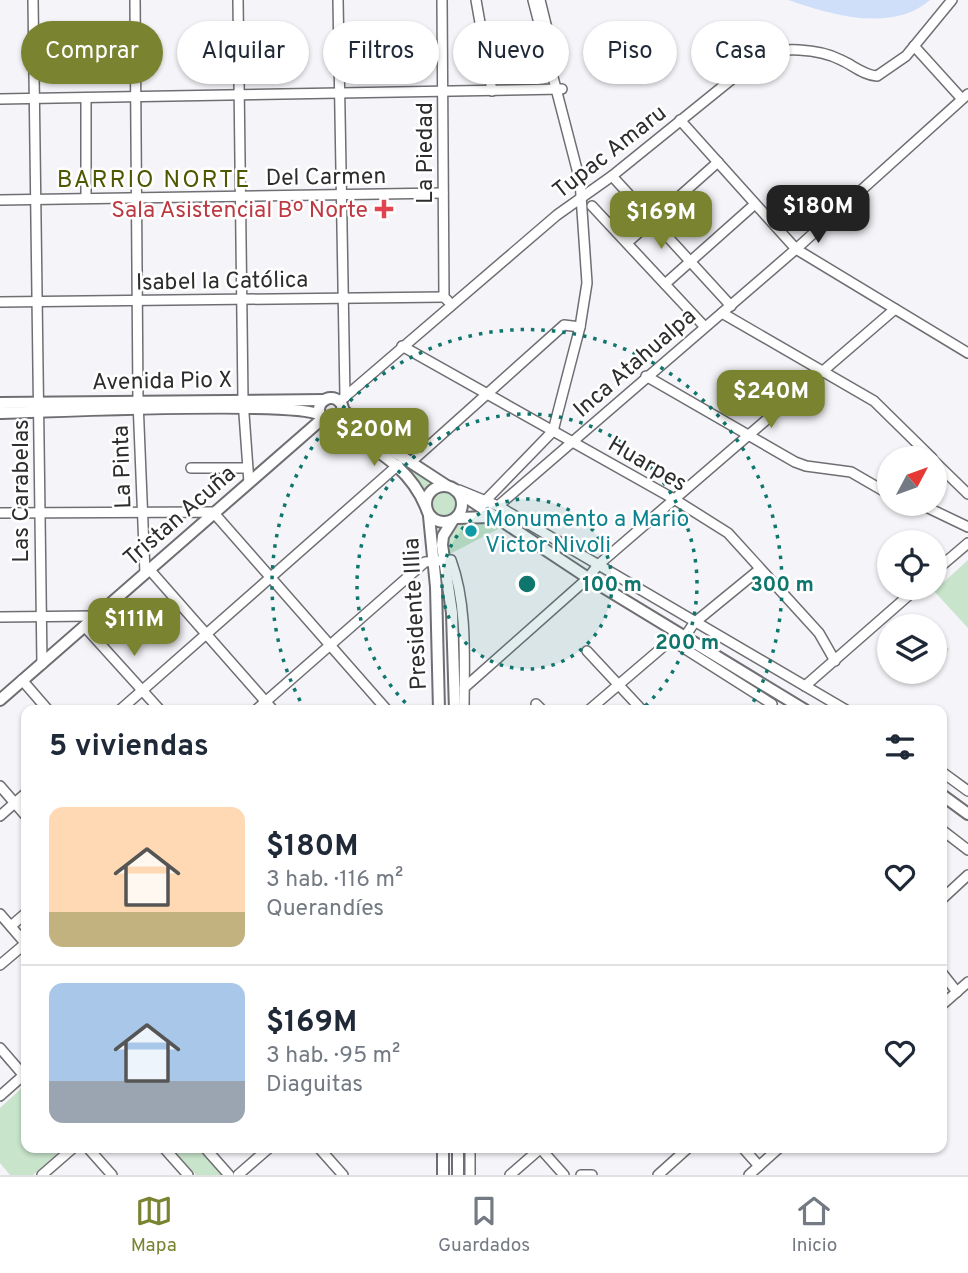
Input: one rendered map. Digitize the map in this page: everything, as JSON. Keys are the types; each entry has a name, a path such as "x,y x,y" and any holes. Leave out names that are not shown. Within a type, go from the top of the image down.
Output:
{"main road":[{"path":"496,519 479,515 438,522 428,511 418,488 398,465 334,422 321,417 319,408 325,400 332,399 342,403 370,435 672,636 684,638 773,700"},
{"name":"Avenida Pio X","path":"0,403 39,407 244,405 325,400"},
{"path":"334,422 341,417 342,403"},
{"name":"Avenida Pio X","path":"244,405 309,410 321,417"},
{"name":"Avenida Pio X","path":"0,413 39,407"},
{"name":"Tristan Acuña","path":"0,700 321,417"},
{"path":"428,511 431,491 452,488"},
{"path":"452,488 463,503 455,519"},
{"name":"Presidente Illia","path":"428,511 452,613 455,705"},
{"name":"Presidente Illia","path":"439,705 438,560 443,536 455,519"},
{"path":"947,799 968,814"},
{"path":"443,1153 443,1175"},
{"path":"458,1153 458,1175"}],"street":[{"name":"Las Carabelas","path":"33,0 41,664"},
{"name":"La Pinta","path":"135,0 138,406 147,571"},
{"path":"238,0 245,468 249,483"},
{"path":"338,0 342,403"},
{"name":"La Piedad","path":"442,0 443,193 447,301"},
{"path":"476,0 492,91"},
{"path":"533,0 559,89"},
{"path":"486,500 553,431 580,327 587,269 582,197 540,0"},
{"name":"Tupac Amaru","path":"342,403 447,301 612,176 768,51 833,56 873,76 883,74 898,65 953,0"},
{"path":"914,46 965,97"},
{"path":"0,99 559,89"},
{"name":"Inca Atahualpa","path":"498,506 704,326 731,306 965,97"},
{"path":"86,98 86,198"},
{"path":"680,120 796,249 968,354"},
{"path":"627,243 718,162"},
{"path":"612,176 731,306"},
{"name":"Del Carmen","path":"0,200 443,193"},
{"path":"665,284 755,204"},
{"path":"592,206 704,326"},
{"name":"Isabel la Católica","path":"0,302 342,298 447,301"},
{"path":"464,688 588,578 598,565 895,309"},
{"path":"722,313 874,401 919,446"},
{"path":"411,462 564,325 580,327"},
{"name":"Huarpes","path":"402,346 674,499 728,533 820,633 835,661"},
{"path":"646,376 806,466 851,472 877,487"},
{"path":"126,705 398,465"},
{"path":"191,468 245,468"},
{"path":"947,474 968,495"},
{"path":"452,488 498,506 837,705"},
{"path":"0,513 213,512 383,705"},
{"path":"945,516 968,527"},
{"path":"947,561 968,543"},
{"path":"262,705 425,562 451,560 457,578 464,705"},
{"path":"684,638 694,623 760,569"},
{"path":"147,571 269,705"},
{"path":"805,686 904,600"},
{"path":"0,617 95,616"},
{"path":"84,626 156,705"},
{"path":"595,705 672,636 773,700 787,677"},
{"path":"587,651 637,705"},
{"path":"22,680 44,705"},
{"path":"947,776 968,791"},
{"path":"0,786 21,810"},
{"path":"0,816 21,798"},
{"path":"947,834 968,850"},
{"path":"947,894 968,874"},
{"path":"0,914 21,937"},
{"path":"11,926 21,917"},
{"path":"0,965 21,947"},
{"path":"947,979 957,992"},
{"path":"947,1001 968,982"},
{"path":"0,1048 21,1071"},
{"path":"0,1096 21,1078"},
{"path":"42,1175 67,1153"},
{"path":"92,1153 111,1175"},
{"path":"168,1153 188,1175"},
{"path":"209,1153 229,1175"},
{"path":"239,1175 263,1153"},
{"path":"323,1153 341,1174"},
{"path":"470,1153 470,1175"},
{"path":"510,1175 534,1153"},
{"path":"544,1153 564,1175"},
{"path":"658,1175 682,1153"},
{"path":"747,1153 759,1166"},
{"path":"750,1175 773,1153"},
{"path":"94,1175 104,1167"},
{"path":"581,1175 592,1175"}],"green space":[{"path":"399,460 436,483 424,493"},
{"path":"445,490 455,494 459,504 455,514 445,518 435,514 431,504 435,494"},
{"path":"489,520 499,526 498,529 448,555 448,536 452,530 463,524"},
{"path":"968,560 968,628 942,600 947,600 947,579"},
{"path":"21,1089 21,1153 58,1153 33,1175 10,1175 0,1163 0,1108"},
{"path":"176,1153 204,1153 224,1175 196,1175"}],"water":[{"path":"788,0 930,0 915,10 898,16 861,18 823,11"}],"place":[{"name":"Sala Asistencial Bº Norte","path":"384,209"},
{"name":"Monumento a Mario Victor Nivoli","path":"471,531"}],"district":[{"name":"BARRIO NORTE","path":"154,179"}]}
